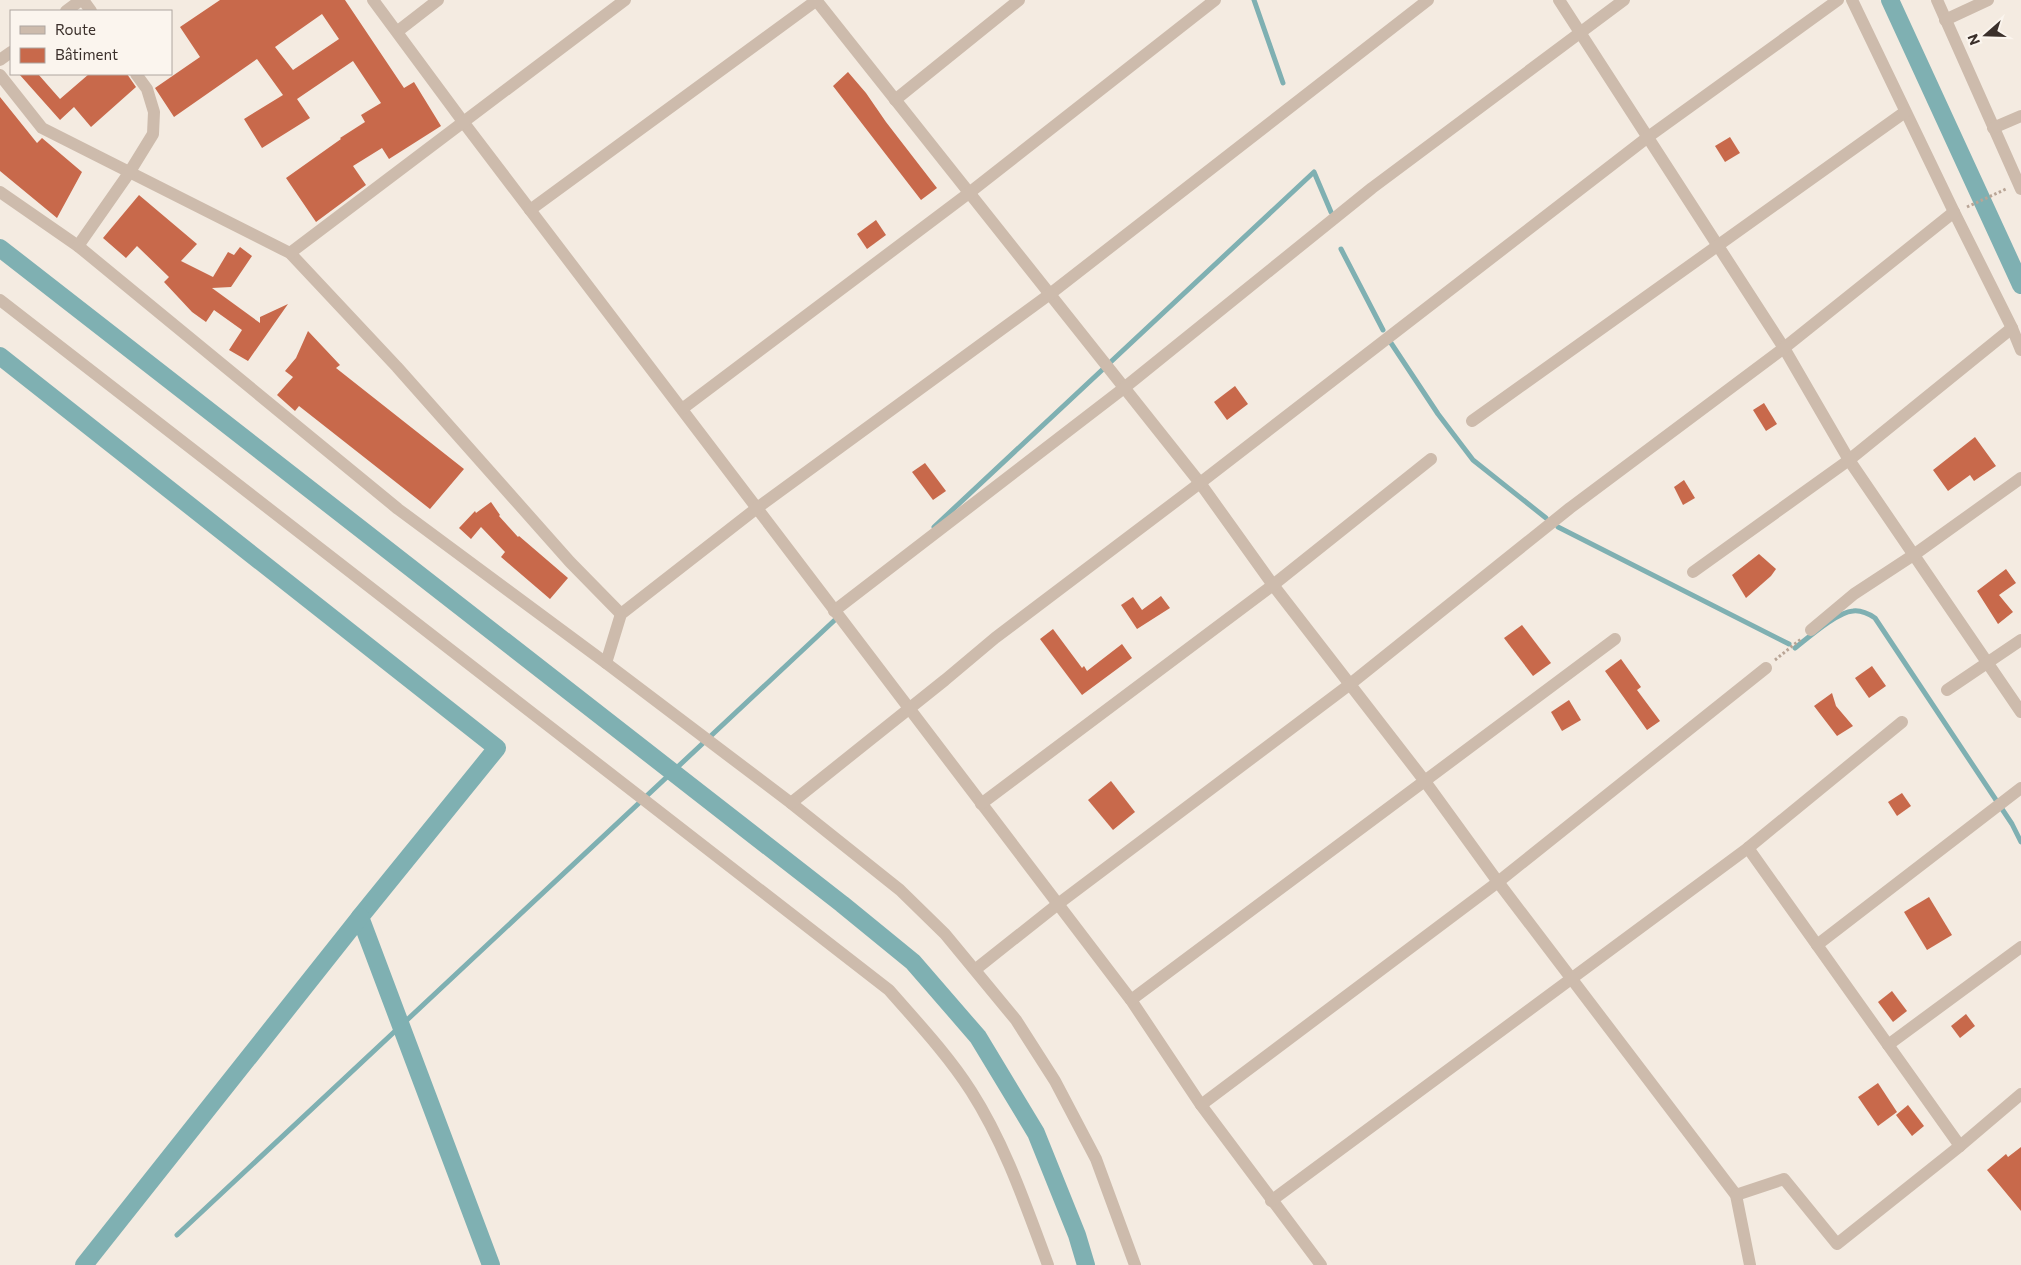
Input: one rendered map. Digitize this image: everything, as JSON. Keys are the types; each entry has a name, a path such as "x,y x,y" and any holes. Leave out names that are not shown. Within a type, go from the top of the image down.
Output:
{"street":[{"path":"67,10 82,0 90,10"},
{"path":"373,0 908,709 1131,1000 1201,1105 1271,1201 1321,1265"},
{"path":"398,31 438,0"},
{"path":"290,253 625,0"},
{"path":"530,210 816,0 1200,483 1273,585 1424,780 1498,882 1736,1195 1750,1265"},
{"path":"895,100 1019,0"},
{"path":"682,409 969,193 1214,0"},
{"path":"606,663 622,614 757,508 1050,294 1428,0"},
{"path":"1559,0 1784,348 1849,460 1915,554 2021,712"},
{"path":"834,611 1124,388 1372,188 1624,0"},
{"path":"791,803 1003,632 1200,483 1648,137 1838,0"},
{"path":"1852,0 2021,350"},
{"path":"1937,0 2021,189"},
{"path":"1945,20 1988,0"},
{"path":"0,75 42,128 290,253 397,367 570,562 622,614"},
{"path":"78,246 129,173 153,134 154,112 147,89 137,75"},
{"path":"1472,421 1905,112"},
{"path":"1993,128 2021,116"},
{"path":"0,192 78,246 398,509 791,803 900,890 945,934 976,969 1016,1020 1055,1081 1096,1159 1134,1265"},
{"path":"976,969 1058,904 1349,685 1570,508 1784,348 1954,212"},
{"path":"0,300 889,990 931,1038 971,1090 1003,1149 1048,1265"},
{"path":"1693,572 1849,460 2012,328"},
{"path":"981,804 1273,585 1431,459"},
{"path":"1811,630 1854,594 1915,554 2021,478"},
{"path":"1131,1000 1615,639"},
{"path":"1947,690 2021,640"},
{"path":"1201,1105 1498,882 1766,668"},
{"path":"1271,1201 1748,848 1902,722"},
{"path":"1817,945 2021,788"},
{"path":"1748,848 1960,1146"},
{"path":"1888,1045 2021,947"},
{"path":"1736,1195 1784,1179 1837,1244 1960,1146 2021,1094"}],"path":[{"path":"1969,206 2002,190"},
{"path":"1766,668 1811,630"}],"building":[{"path":"220,0 345,0 404,88 414,82 441,126 389,159 382,148 353,166 366,185 316,222 286,178 365,122 361,115 381,103 353,61 297,99 310,118 262,148 244,119 283,95 257,59 174,117 155,88 200,57 180,27","holes":["322,14 339,39 293,70 275,47"]},
{"path":"848,72 937,188 921,200 833,86"},
{"path":"20,75 39,75 60,99 88,75 128,75 136,87 91,127 74,107 60,120"},
{"path":"0,97 37,143 42,138 82,172 57,218 0,171"},
{"path":"1730,137 1740,153 1725,162 1715,146"},
{"path":"139,195 197,244 181,261 213,277 228,252 234,255 240,247 252,256 231,287 212,288 260,323 260,317 288,304 248,361 229,350 242,330 214,310 206,322 192,312 164,282 169,277 137,246 126,258 103,238"},
{"path":"876,220 886,235 867,249 857,234"},
{"path":"308,331 340,365 336,368 464,469 430,509 299,406 295,411 277,395 293,377 285,371 296,358"},
{"path":"1235,386 1248,404 1227,420 1214,402"},
{"path":"1764,403 1777,424 1766,431 1753,410"},
{"path":"1975,437 1996,466 1974,481 1970,475 1948,491 1933,470"},
{"path":"925,463 946,491 933,500 912,472"},
{"path":"1684,480 1695,498 1683,505 1674,487"},
{"path":"491,502 499,516 518,537 568,578 550,599 501,557 505,552 481,527 471,539 459,528 475,511 476,513"},
{"path":"1759,554 1776,569 1771,576 1746,598 1732,575"},
{"path":"2006,569 2016,583 1999,595 2013,612 1998,624 1977,591"},
{"path":"1161,596 1170,608 1137,629 1121,605 1133,597 1142,610"},
{"path":"1522,625 1551,663 1533,676 1504,638"},
{"path":"1053,629 1082,668 1084,666 1087,671 1122,644 1132,658 1082,695 1040,639"},
{"path":"1621,659 1641,687 1637,690 1660,721 1647,730 1605,671"},
{"path":"1872,666 1886,686 1869,698 1855,678"},
{"path":"1832,693 1836,706 1853,726 1837,736 1814,706"},
{"path":"1569,700 1581,720 1562,731 1551,712"},
{"path":"1111,781 1135,812 1113,830 1088,800"},
{"path":"1902,793 1911,806 1897,816 1888,802"},
{"path":"1929,897 1952,935 1927,950 1904,912"},
{"path":"1892,991 1907,1011 1893,1022 1878,1002"},
{"path":"1966,1014 1975,1026 1960,1038 1951,1026"},
{"path":"1878,1083 1897,1112 1878,1126 1858,1097"},
{"path":"1908,1105 1924,1126 1912,1136 1896,1115"},
{"path":"2021,1147 2021,1211 1987,1170 2006,1154 2008,1157"}],"waterway":[{"path":"1254,0 1283,83"},
{"path":"1890,0 2021,285"},
{"path":"934,527 1314,172 1331,212"},
{"path":"0,248 842,904 913,962 978,1037 1036,1133 1077,1235 1086,1265"},
{"path":"1341,249 1383,330"},
{"path":"1391,343 1438,414 1473,460 1546,518"},
{"path":"0,356 497,748 360,917 491,1265"},
{"path":"1558,527 1789,644"},
{"path":"1795,648 1823,626 1846,612 1859,611 1875,618 2012,824 2021,842"},
{"path":"177,1235 838,617"},
{"path":"84,1265 360,917"}]}
